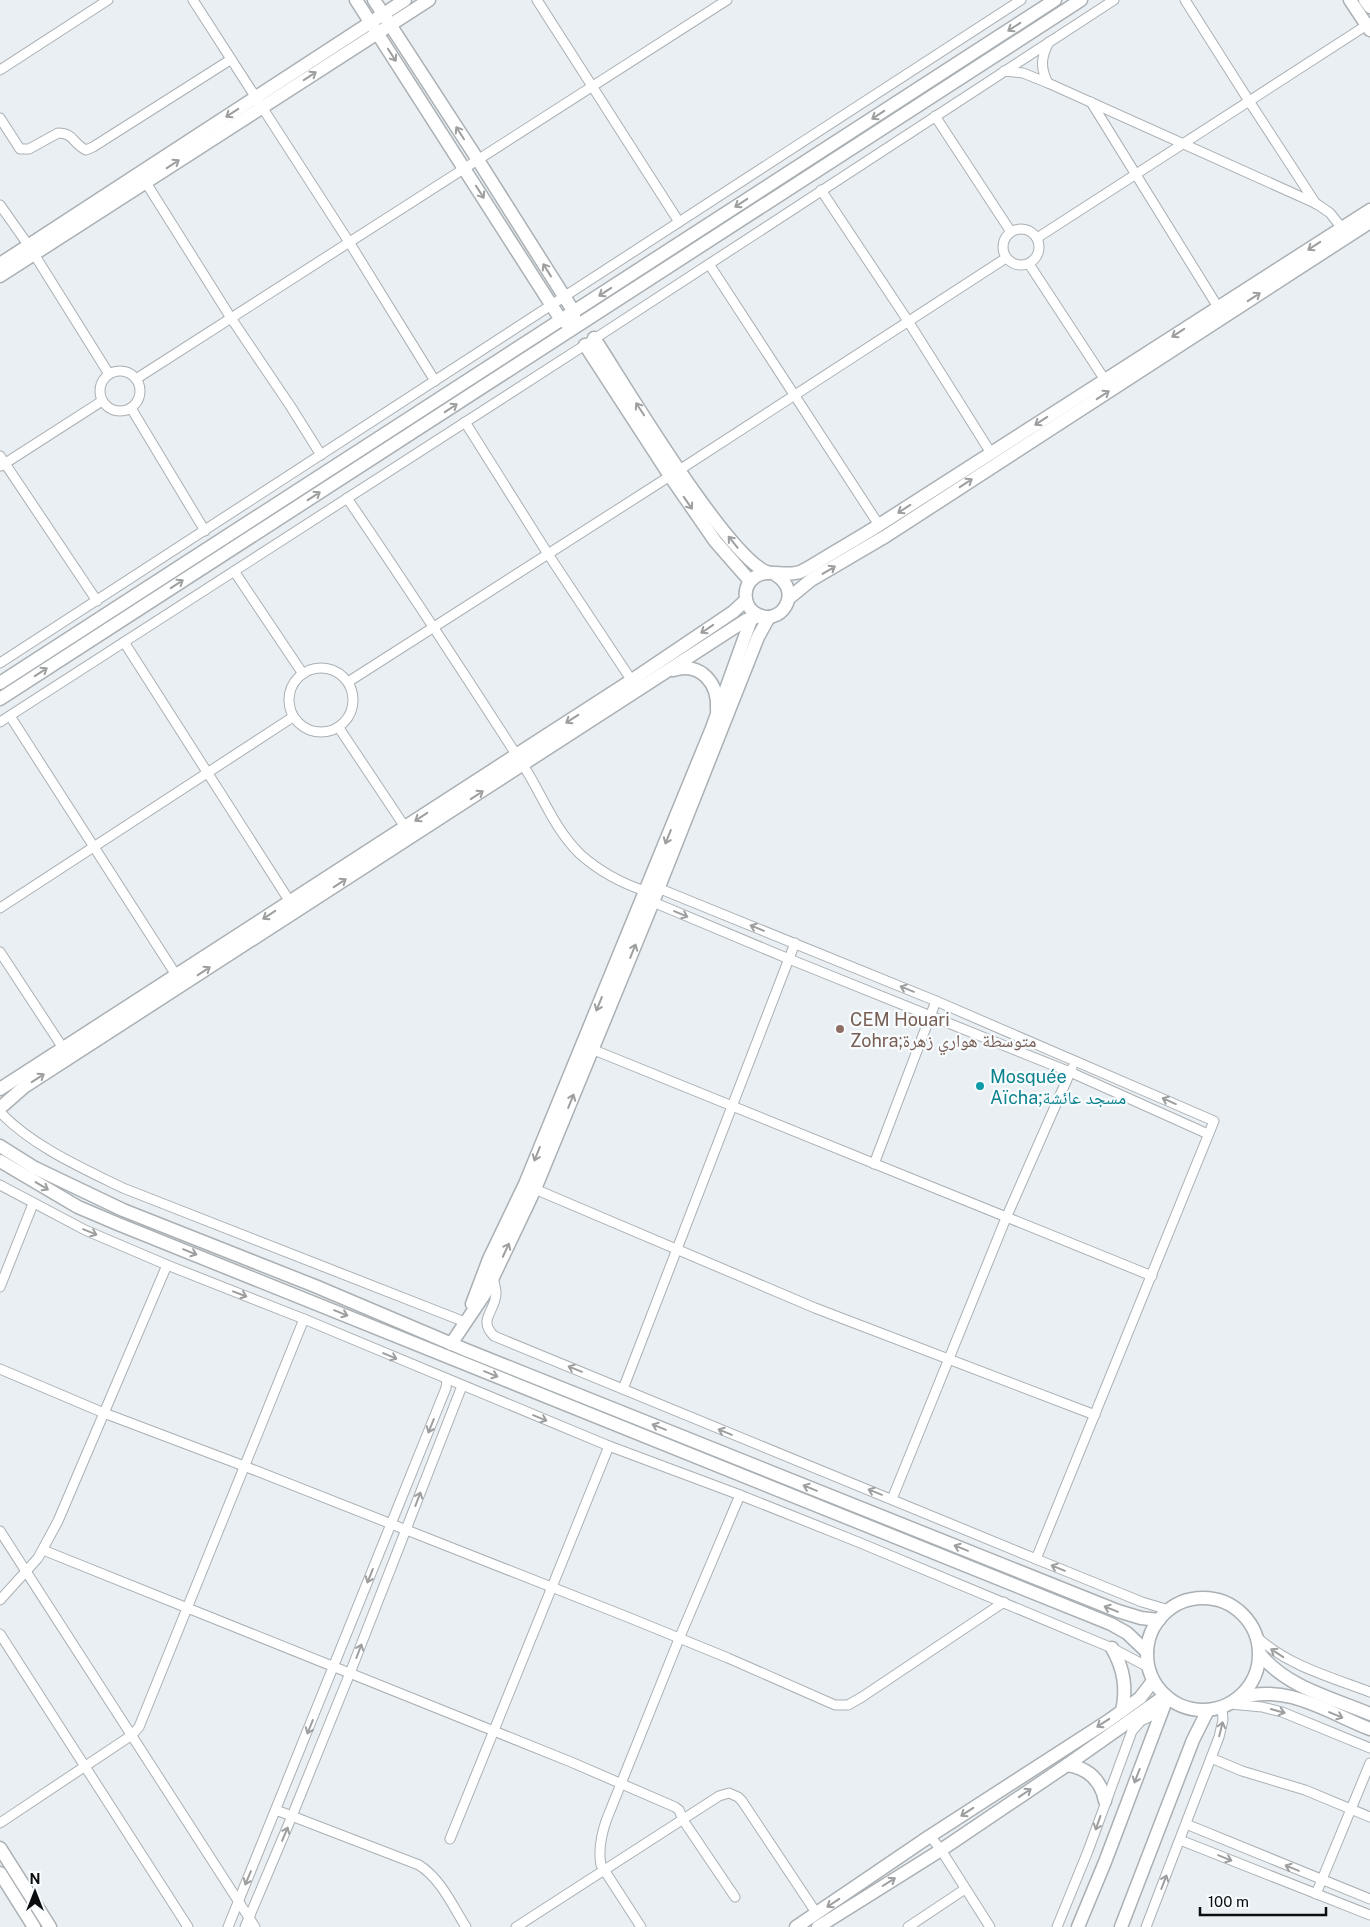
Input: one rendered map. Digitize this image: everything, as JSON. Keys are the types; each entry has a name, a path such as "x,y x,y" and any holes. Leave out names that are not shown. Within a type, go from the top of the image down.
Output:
{"street":[{"path":"0,70 108,0"},
{"path":"192,0 349,242 435,381"},
{"path":"356,0 561,320 574,328"},
{"path":"374,0 574,312 574,328"},
{"path":"387,20 405,0"},
{"path":"0,276 31,250 374,28 429,0"},
{"path":"537,0 679,222"},
{"path":"136,379 726,0"},
{"path":"0,663 1021,0"},
{"path":"0,683 1055,0"},
{"path":"0,699 1081,0"},
{"path":"0,722 590,342 1114,0"},
{"path":"1185,0 1249,102 1317,204"},
{"path":"1037,238 1369,26 1350,0"},
{"path":"1365,0 1370,7"},
{"path":"1048,83 1043,74 1041,62 1049,42"},
{"path":"0,118 20,149 29,149 58,132 71,136 80,147 86,150 230,60"},
{"path":"1004,71 1023,73 1048,83 1317,204 1330,213 1345,232"},
{"path":"1091,102 1220,312"},
{"path":"935,116 1012,232"},
{"path":"143,177 231,318 321,455"},
{"path":"821,190 908,321 991,454"},
{"path":"0,205 31,250 109,374"},
{"path":"666,672 759,616 783,610 789,598 811,580 886,536 1220,312 1345,232 1370,210"},
{"path":"1345,232 1370,222"},
{"path":"1028,230 1037,238 1040,250 1034,261 1029,264 1016,265 1006,258 1003,247 1004,241 1012,232 1028,230"},
{"path":"0,264 31,250"},
{"path":"348,682 1006,258"},
{"path":"709,264 879,525"},
{"path":"1029,264 1105,380"},
{"path":"465,1322 123,1188 74,1164 9,1122 0,1110 24,1087 179,980 635,685 733,612 746,600 747,587 750,581 762,574 798,572 879,525 1105,380 1220,312"},
{"path":"590,342 675,473 715,541 750,581"},
{"path":"125,371 136,379 140,392 139,398 131,408 118,411 106,406 102,401 100,388 102,382 109,374 125,371"},
{"path":"97,601 2,463 102,401"},
{"path":"131,408 205,531"},
{"path":"465,422 548,554 635,685"},
{"path":"675,473 752,564 772,574 786,584 789,598"},
{"path":"347,498 434,627 520,760 563,834 580,854 622,884 649,897 789,959 1070,1072 1208,1134"},
{"path":"234,571 303,674"},
{"path":"649,897 658,888 758,637 759,616 746,600"},
{"path":"451,1344 481,1300 493,1277 649,897 712,728 759,616"},
{"path":"124,642 293,907"},
{"path":"635,685 680,668 691,668 702,673 709,679 715,689 718,700 712,728"},
{"path":"330,669 340,674 348,682 352,692 352,707 346,721 338,728 324,732 309,730 300,725 293,717 289,707 292,685 308,670 330,669"},
{"path":"10,716 179,980"},
{"path":"0,908 293,717"},
{"path":"338,728 408,832"},
{"path":"658,888 936,1001 1214,1121 1036,1560"},
{"path":"623,1389 795,943"},
{"path":"0,952 63,1048"},
{"path":"0,1089 63,1048 179,980"},
{"path":"874,1164 936,1001"},
{"path":"587,1047 1152,1276"},
{"path":"892,1499 1006,1218 1074,1060"},
{"path":"0,1146 35,1168 123,1210 314,1286 451,1344 1118,1611 1141,1618 1158,1620"},
{"path":"0,1161 78,1207 1111,1624 1127,1633 1147,1652"},
{"path":"0,1185 85,1230 167,1265 304,1319 609,1446 740,1495 1004,1602 1112,1648 1148,1667"},
{"path":"530,1187 815,1308 1095,1415"},
{"path":"465,1322 489,1259 530,1187"},
{"path":"0,1287 33,1204"},
{"path":"0,1600 43,1550 58,1520 167,1265"},
{"path":"493,1277 496,1294 487,1322 488,1330 494,1336 1036,1560 1142,1602 1169,1610"},
{"path":"0,1823 132,1735 139,1727 304,1319"},
{"path":"0,1369 104,1412 630,1618 835,1705 844,1706 862,1697 1004,1602"},
{"path":"228,1927 446,1388 447,1380"},
{"path":"245,1927 350,1673 462,1386"},
{"path":"450,1839 609,1446"},
{"path":"641,1927 603,1871 599,1857 600,1840 679,1639 740,1495"},
{"path":"0,1531 255,1927"},
{"path":"43,1550 494,1731 675,1807 679,1810 735,1897"},
{"path":"1146,1927 1231,1703 1255,1678 1260,1654 1257,1637 1251,1624 1240,1612 1228,1604 1197,1598 1182,1602 1169,1610 1158,1620 1150,1635 1147,1652 1148,1667 1165,1701 1193,1710 1208,1710 1231,1703 1264,1692 1290,1695 1370,1729"},
{"path":"0,1634 188,1927"},
{"path":"1257,1637 1273,1651 1291,1661 1370,1692"},
{"path":"1112,1648 1124,1678 1122,1711"},
{"path":"1260,1654 1273,1668 1296,1684 1370,1714"},
{"path":"796,1927 930,1836 1122,1711 1140,1698 1154,1681"},
{"path":"818,1927 940,1850 1165,1701"},
{"path":"1058,1927 1132,1731 1165,1701"},
{"path":"1078,1927 1105,1862 1165,1701"},
{"path":"1231,1703 1277,1711 1370,1748"},
{"path":"1121,1927 1193,1740 1208,1710"},
{"path":"1211,1758 1242,1771 1305,1790 1370,1816"},
{"path":"1316,1894 1370,1763"},
{"path":"1067,1765 1083,1769 1096,1779 1106,1801"},
{"path":"516,1927 724,1794 729,1793 738,1797 817,1914"},
{"path":"276,1810 430,1872 439,1883 466,1927"},
{"path":"1186,1824 1370,1899"},
{"path":"930,1836 989,1927"},
{"path":"1180,1840 1370,1916"},
{"path":"0,1848 50,1927"},
{"path":"0,1873 34,1927"},
{"path":"908,1927 966,1889"}],"place":[{"name":"CEM Houari Zohra;متوسطة هواري زهرة","path":"840,1029"},
{"name":"Mosquée Aïcha;مسجد عائشة","path":"980,1086"}]}
